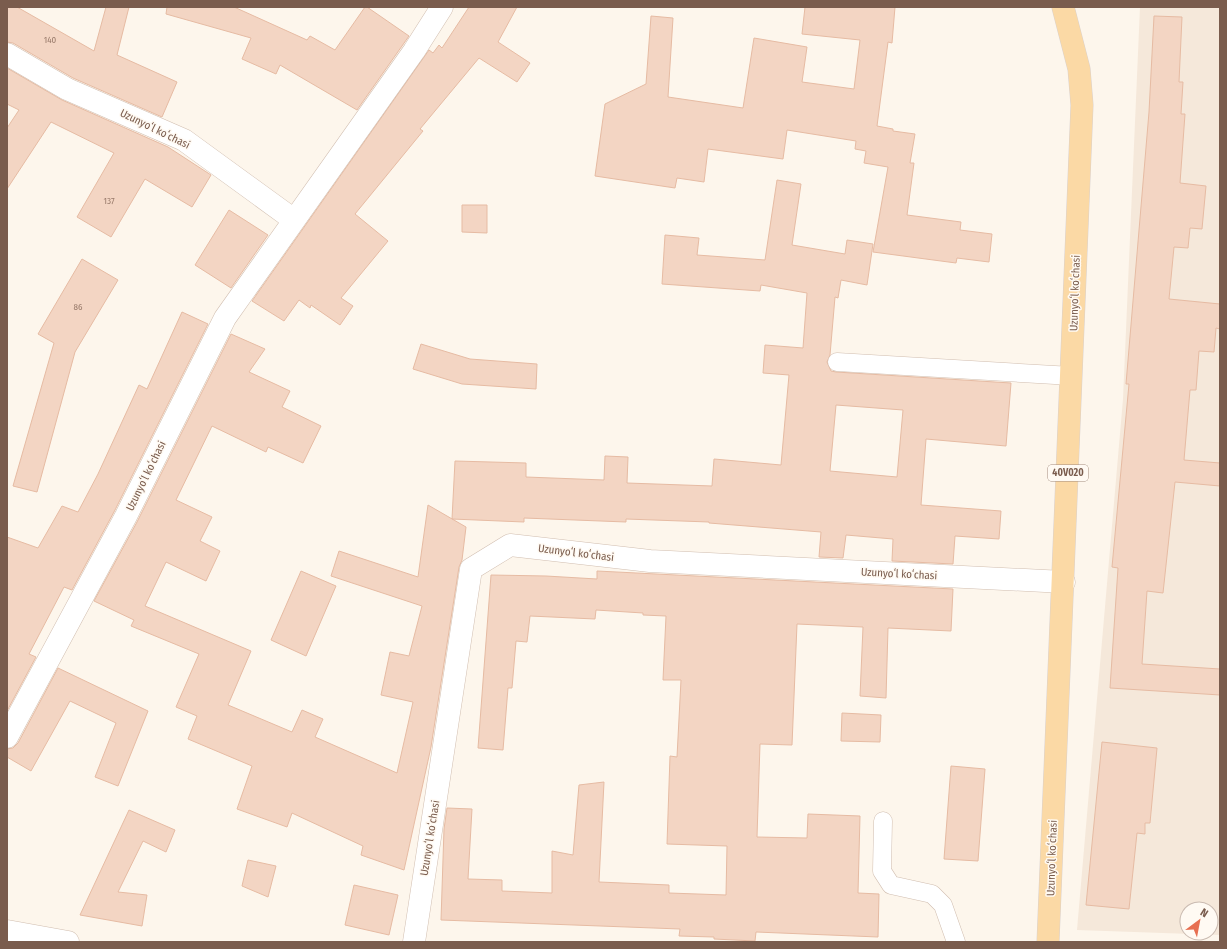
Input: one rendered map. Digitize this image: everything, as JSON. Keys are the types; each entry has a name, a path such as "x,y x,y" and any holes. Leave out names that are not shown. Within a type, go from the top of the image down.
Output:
{"main road":[{"name":"Uzunyoʻl koʻchasi","path":"1048,942 1064,582 1082,105 1079,69 1063,7"}],"street":[{"name":"Uzunyoʻl koʻchasi","path":"7,737 126,516 224,318 414,51 442,7"},
{"name":"Uzunyoʻl koʻchasi","path":"7,54 67,89 184,140 294,220"},
{"name":"Uzunyoʻl koʻchasi","path":"414,942 472,569 510,545 650,561 1064,582"},
{"path":"7,931 68,942"}],"lane":[{"path":"837,362 1072,376"},
{"path":"883,821 882,871 891,885 932,894 943,905 956,942"}],"shaded area":[{"path":"1140,7 1220,7 1220,935 1219,901 1179,901 1179,934 1077,930 1123,399"}],"building":[{"path":"7,7 17,7 94,51 106,7 129,7 117,55 177,82 162,117 73,78 13,43 7,42"},
{"path":"167,7 234,7 307,40 310,36 335,50 365,7 367,7 409,36 357,110 280,65 276,74 242,59 251,38 166,14"},
{"path":"469,7 517,7 498,42 530,63 517,82 479,58 420,129 423,131 355,214 388,241 341,298 353,306 340,325 311,305 310,308 299,300 284,321 252,301 429,50 433,53 439,45 442,48"},
{"path":"805,7 895,7 892,43 888,42 877,126 893,129 893,131 915,134 910,163 914,163 907,215 961,222 960,230 992,234 989,262 957,258 956,263 873,252 888,167 864,163 866,151 855,149 856,141 787,130 783,159 708,149 704,182 677,178 675,188 595,176 605,104 646,84 651,16 673,18 668,97 743,108 754,38 807,47 802,82 854,89 860,40 802,34"},
{"path":"1154,16 1182,17 1179,82 1183,82 1181,114 1185,114 1180,183 1206,186 1202,229 1190,228 1188,248 1174,247 1169,299 1220,304 1220,329 1216,328 1214,352 1199,351 1196,390 1190,390 1184,460 1220,463 1220,486 1175,482 1163,593 1147,591 1142,664 1220,669 1220,695 1110,688 1118,568 1112,567 1129,384 1126,384 1149,112"},
{"path":"7,68 62,100 168,147 211,175 192,207 145,179 111,237 77,217 114,153 51,122 7,189 7,128 19,110 7,104"},
{"path":"777,180 801,184 792,245 845,254 847,240 873,244 867,285 841,280 838,298 835,297 830,355 827,362 831,371 1011,383 1006,446 926,439 921,505 1001,511 999,539 955,536 953,564 892,561 893,539 846,535 843,558 819,557 821,532 709,522 626,519 626,522 524,518 524,522 452,519 455,461 526,463 526,477 604,480 605,456 628,457 627,483 712,486 714,459 781,465 789,375 763,373 765,345 803,348 807,293 761,285 760,291 662,284 665,235 699,238 697,255 765,260","holes":["836,405 903,410 897,477 830,471"]},
{"path":"462,205 487,205 487,233 462,232"},
{"path":"229,210 268,235 231,288 195,265"},
{"path":"82,259 118,280 75,352 37,492 13,486 54,343 38,334"},
{"path":"182,312 208,324 115,510 72,590 64,587 29,654 36,657 7,711 7,537 38,548 62,506 78,512 98,474 139,385 147,389"},
{"path":"231,334 265,349 249,372 290,391 282,407 321,426 303,463 268,447 266,452 212,426 176,500 212,517 200,541 220,551 206,581 166,562 145,606 251,651 228,705 292,732 302,710 323,719 315,737 397,773 413,702 381,695 390,652 409,656 422,606 331,576 339,551 418,577 428,505 466,527 462,560 459,567 431,747 404,870 361,855 363,846 292,813 287,827 237,809 252,766 188,739 197,716 176,707 199,654 131,626 134,620 94,601 137,522"},
{"path":"421,344 470,359 537,364 536,389 462,384 413,369"},
{"path":"301,571 336,586 306,656 271,640"},
{"path":"597,571 953,589 951,631 888,628 886,698 860,696 863,627 797,624 792,745 760,744 757,837 807,838 808,814 860,816 858,893 879,894 878,937 756,932 755,941 714,939 714,937 679,936 680,929 441,920 444,829 447,808 472,809 468,879 502,880 502,891 552,893 552,851 573,855 579,785 604,782 599,882 669,885 669,893 726,895 727,846 667,844 670,756 677,757 681,680 663,680 666,616 596,610 595,619 530,616 527,642 516,641 512,688 508,688 503,750 478,748 491,575 597,579"},
{"path":"58,668 148,711 118,786 95,777 116,723 70,701 31,771 7,757 7,749 13,748 18,743"},
{"path":"842,713 881,715 880,742 841,741"},
{"path":"1102,742 1157,748 1150,823 1145,823 1145,834 1137,833 1129,909 1086,905"},
{"path":"951,766 985,769 978,861 944,859"},
{"path":"129,810 175,830 166,852 143,841 118,892 147,895 142,926 80,915"},
{"path":"248,860 276,866 268,897 242,886"},
{"path":"354,885 398,895 389,935 345,925"}]}
